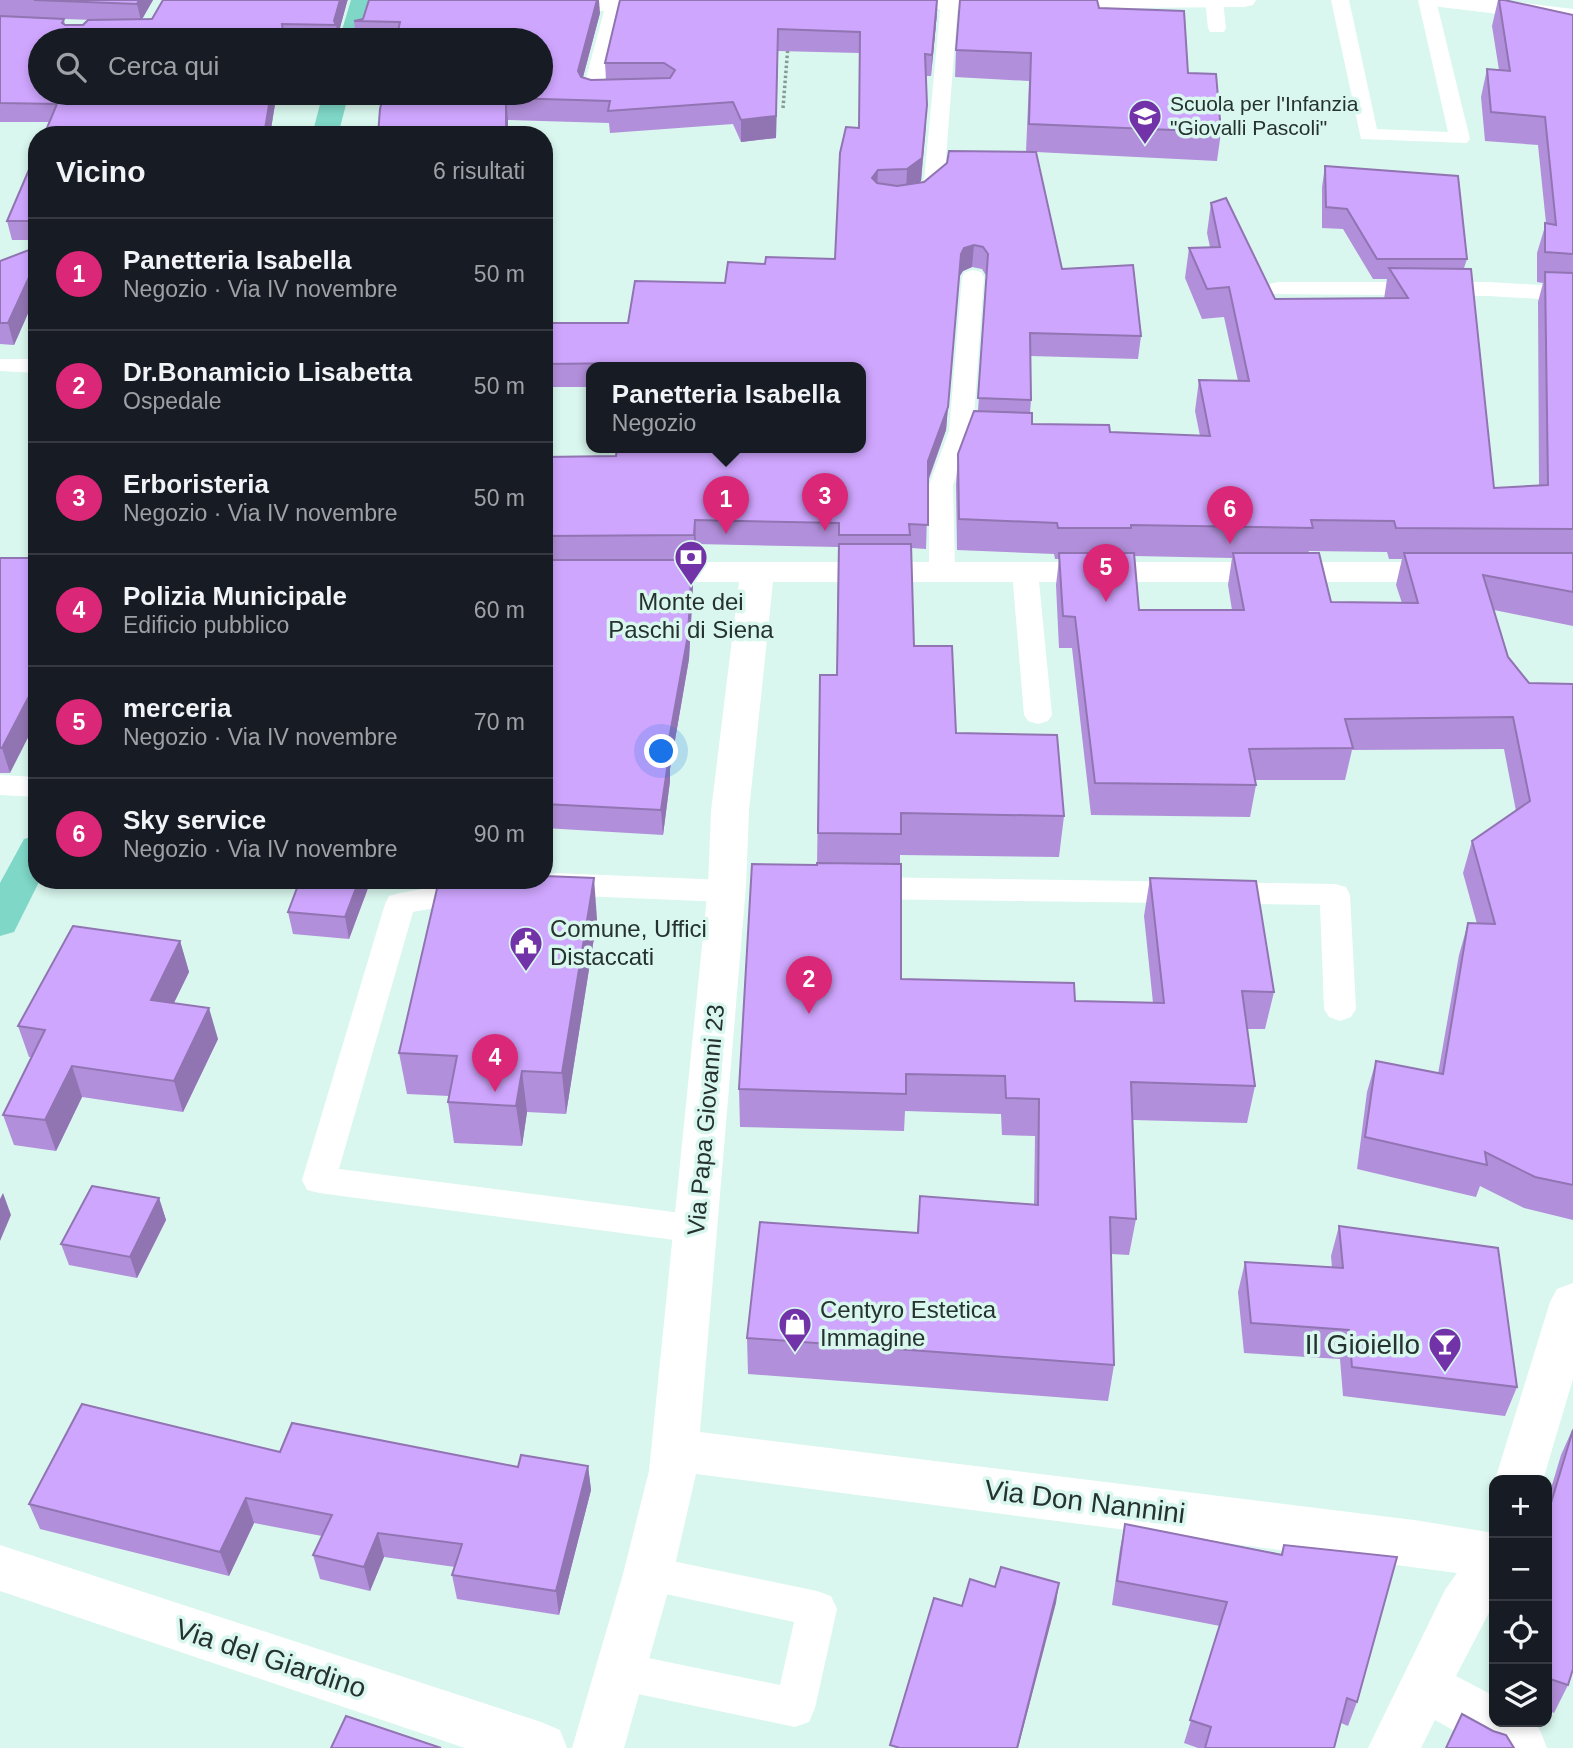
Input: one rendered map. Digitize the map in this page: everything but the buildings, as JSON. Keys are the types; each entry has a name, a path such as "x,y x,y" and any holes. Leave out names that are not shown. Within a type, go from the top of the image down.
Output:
{"main road":[{"path":"354,28 362,2"},
{"path":"327,126 333,105"},
{"path":"4,909 28,865"}],"street":[{"path":"862,3 1244,0"},
{"path":"1440,0 1573,16"},
{"path":"362,2 388,4"},
{"path":"521,4 695,4"},
{"name":"Via Papa Giovanni 23","path":"598,1748 648,1574 673,1471 697,1229 736,888 730,811 757,571"},
{"path":"553,572 1477,572"},
{"path":"1521,1475 1573,1302"},
{"name":"Via Don Nannini","path":"677,1434 1414,1543 1489,1557"},
{"path":"1394,1748 1463,1607 1489,1566"},
{"name":"Via del Giardino","path":"0,1569 541,1748"},
{"path":"1424,1687 1501,1727 1521,1748"}],"lane":[{"path":"1340,0 1368,135 1460,139 1427,0"},
{"path":"1214,1 1217,28"},
{"path":"895,200 919,199 933,184 949,2"},
{"path":"612,4 592,93 640,93"},
{"path":"942,571 941,485 961,431 973,277"},
{"path":"1278,289 1488,289 1573,294"},
{"path":"3,365 28,366"},
{"path":"961,431 989,432"},
{"path":"1025,571 1038,715"},
{"path":"0,785 28,787"},
{"path":"553,885 736,888"},
{"path":"838,888 1335,895 1340,1009"},
{"path":"488,889 400,904 319,1180 697,1229"},
{"path":"619,1671 794,1708 817,1609 648,1574"}],"path":[{"path":"783,107 789,42"}],"place":[{"name":"Scuola per l'Infanzia \"Giovalli Pascoli\"","path":"1145,146"},
{"name":"Erboristeria","path":"825,531"},
{"name":"Panetteria Isabella","path":"726,534"},
{"name":"Sky service","path":"1230,544"},
{"name":"Monte dei Paschi di Siena","path":"691,587"},
{"name":"merceria","path":"1106,602"},
{"name":"Comune, Uffici Distaccati","path":"526,973"},
{"name":"Dr.Bonamicio Lisabetta","path":"809,1014"},
{"name":"Polizia Municipale","path":"495,1092"},
{"name":"Centyro Estetica Immagine","path":"795,1354"},
{"name":"Il Gioiello","path":"1445,1374"}]}
